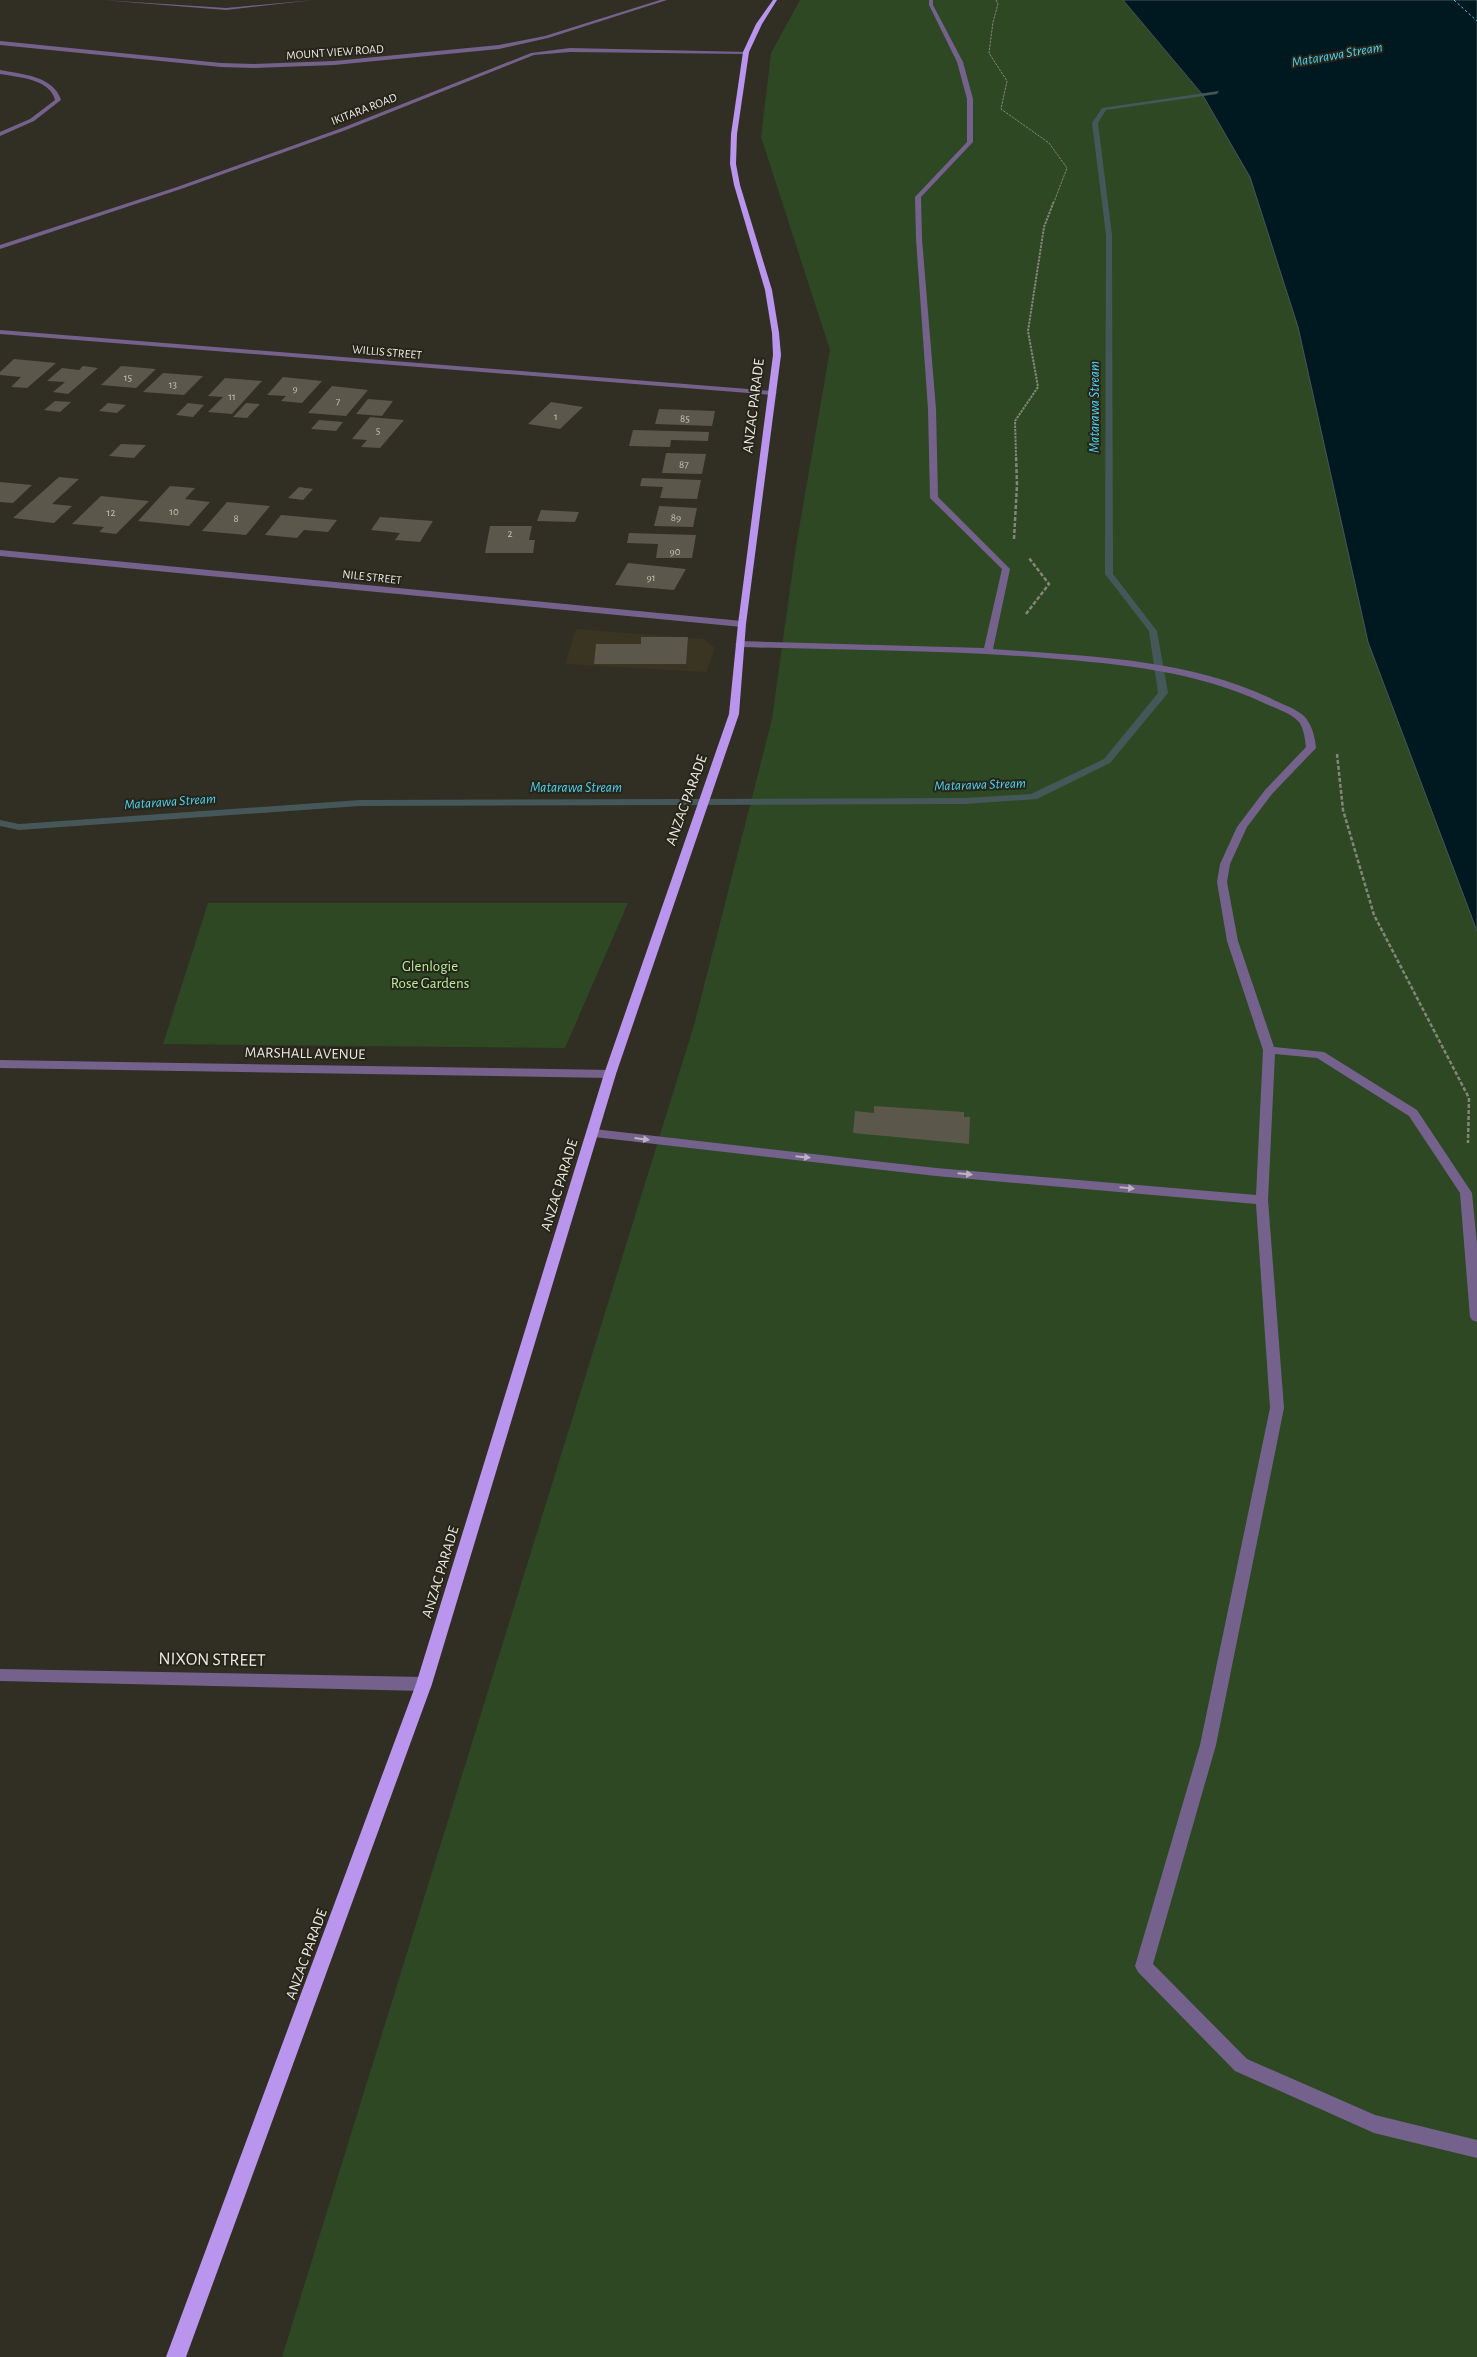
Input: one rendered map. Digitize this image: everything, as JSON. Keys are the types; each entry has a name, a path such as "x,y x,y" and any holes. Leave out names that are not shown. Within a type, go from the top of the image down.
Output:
{"main road":[{"name":"ANZAC PARADE","path":"176,2357 424,1684 594,1132 610,1074 734,714 742,624 778,355 774,308 737,184 733,164 734,134 746,52 759,24 774,0"}],"street":[{"path":"104,0 226,9 312,0"},
{"name":"MOUNT VIEW ROAD","path":"0,43 237,66 334,63 515,45 665,0"},
{"path":"931,0 931,5 960,62 970,99 970,142 918,197 919,239 932,408 934,498 1006,569 988,651"},
{"name":"IKITARA ROAD","path":"0,247 179,188 344,129 533,54 570,50 746,52"},
{"path":"0,72 46,84 55,89 58,94 58,100 43,114 0,134"},
{"name":"WILLIS STREET","path":"0,332 773,393"},
{"name":"NILE STREET","path":"0,554 742,624"},
{"path":"740,644 988,651 1129,665 1197,676 1257,694 1299,717 1310,734 1311,748 1288,770 1244,824 1230,850 1222,882 1228,927 1269,1050 1262,1200 1277,1408 1208,1745 1144,1966 1241,2065 1374,2124 1477,2149"},
{"path":"1269,1050 1320,1055 1413,1113 1466,1193 1477,1317"},
{"name":"MARSHALL AVENUE","path":"0,1064 610,1074"},
{"path":"594,1132 936,1172 1262,1200"},
{"name":"NIXON STREET","path":"0,1675 424,1684"}],"path":[{"path":"996,0 998,4 993,22 989,53 1007,81 1001,109 1049,143 1067,168 1044,226 1028,331 1038,387 1015,421 1017,485 1014,538 1020,546"},
{"path":"988,651 1010,635 1049,584 1026,554"},
{"path":"1336,746 1343,810 1374,915 1469,1098 1466,1193"}],"shaded area":[{"path":"576,629 703,639 715,648 706,672 565,664"}],"green space":[{"path":"800,0 1123,0 1202,94 1250,177 1477,857 1477,2357 282,2357 694,1025 772,719 796,546 830,350 761,137 771,53"},
{"name":"Glenlogie Rose Gardens","path":"208,903 628,903 565,1048 163,1044"}],"water":[{"path":"1123,0 1477,0 1477,931 1368,642 1298,327 1250,177 1202,94"}],"building":[{"path":"14,359 56,363 27,388 11,387 21,377 0,375 0,372"},
{"path":"83,366 98,368 68,394 53,392 65,382 47,381 62,368 79,370"},
{"path":"121,366 156,369 136,388 101,385"},
{"path":"163,373 203,376 184,395 143,392"},
{"path":"283,377 322,381 302,403 281,401 286,396 267,395"},
{"path":"225,378 262,381 232,414 208,412 223,397 208,396"},
{"path":"332,386 368,390 346,416 308,413"},
{"path":"368,399 393,401 382,416 356,414"},
{"path":"55,401 71,402 60,412 44,410"},
{"path":"551,402 583,407 560,429 528,424"},
{"path":"108,403 126,405 117,413 99,411"},
{"path":"188,403 204,405 193,417 176,415"},
{"path":"246,403 260,404 247,418 233,417"},
{"path":"659,409 715,411 712,426 655,424"},
{"path":"370,417 404,420 380,448 361,447 367,440 352,439"},
{"path":"319,420 343,422 336,431 311,429"},
{"path":"633,430 709,432 708,441 671,440 670,447 629,446"},
{"path":"121,444 146,445 134,458 109,456"},
{"path":"666,453 706,454 702,474 662,473"},
{"path":"59,477 79,479 52,504 72,506 54,523 13,518"},
{"path":"642,478 701,480 697,499 660,498 663,487 640,486"},
{"path":"0,482 32,485 13,503 0,502"},
{"path":"170,486 195,488 185,499 210,502 189,526 138,521"},
{"path":"299,487 313,489 303,500 288,498"},
{"path":"101,496 149,501 116,534 99,532 104,527 72,524"},
{"path":"227,502 270,506 246,535 202,531"},
{"path":"659,506 697,508 693,527 654,526"},
{"path":"541,510 579,512 575,522 537,521"},
{"path":"281,515 337,520 328,532 304,530 297,538 265,535"},
{"path":"380,517 433,521 420,542 395,540 400,533 371,530"},
{"path":"490,526 532,526 529,540 535,540 533,553 485,553"},
{"path":"629,533 696,535 692,558 656,558 658,544 627,543"},
{"path":"628,563 686,569 674,590 615,585"},
{"path":"641,637 688,637 686,664 594,664 596,644 641,644"},
{"path":"874,1106 964,1112 964,1117 970,1117 969,1144 853,1133 855,1111 874,1113"}],"waterway":[{"name":"Matarawa Stream","path":"0,823 19,827 360,803 965,801 1033,797 1107,761 1163,693 1153,631 1109,574 1109,235 1095,123 1104,109 1217,92"}],"ferry route":[{"path":"1454,0 1477,21"}]}
